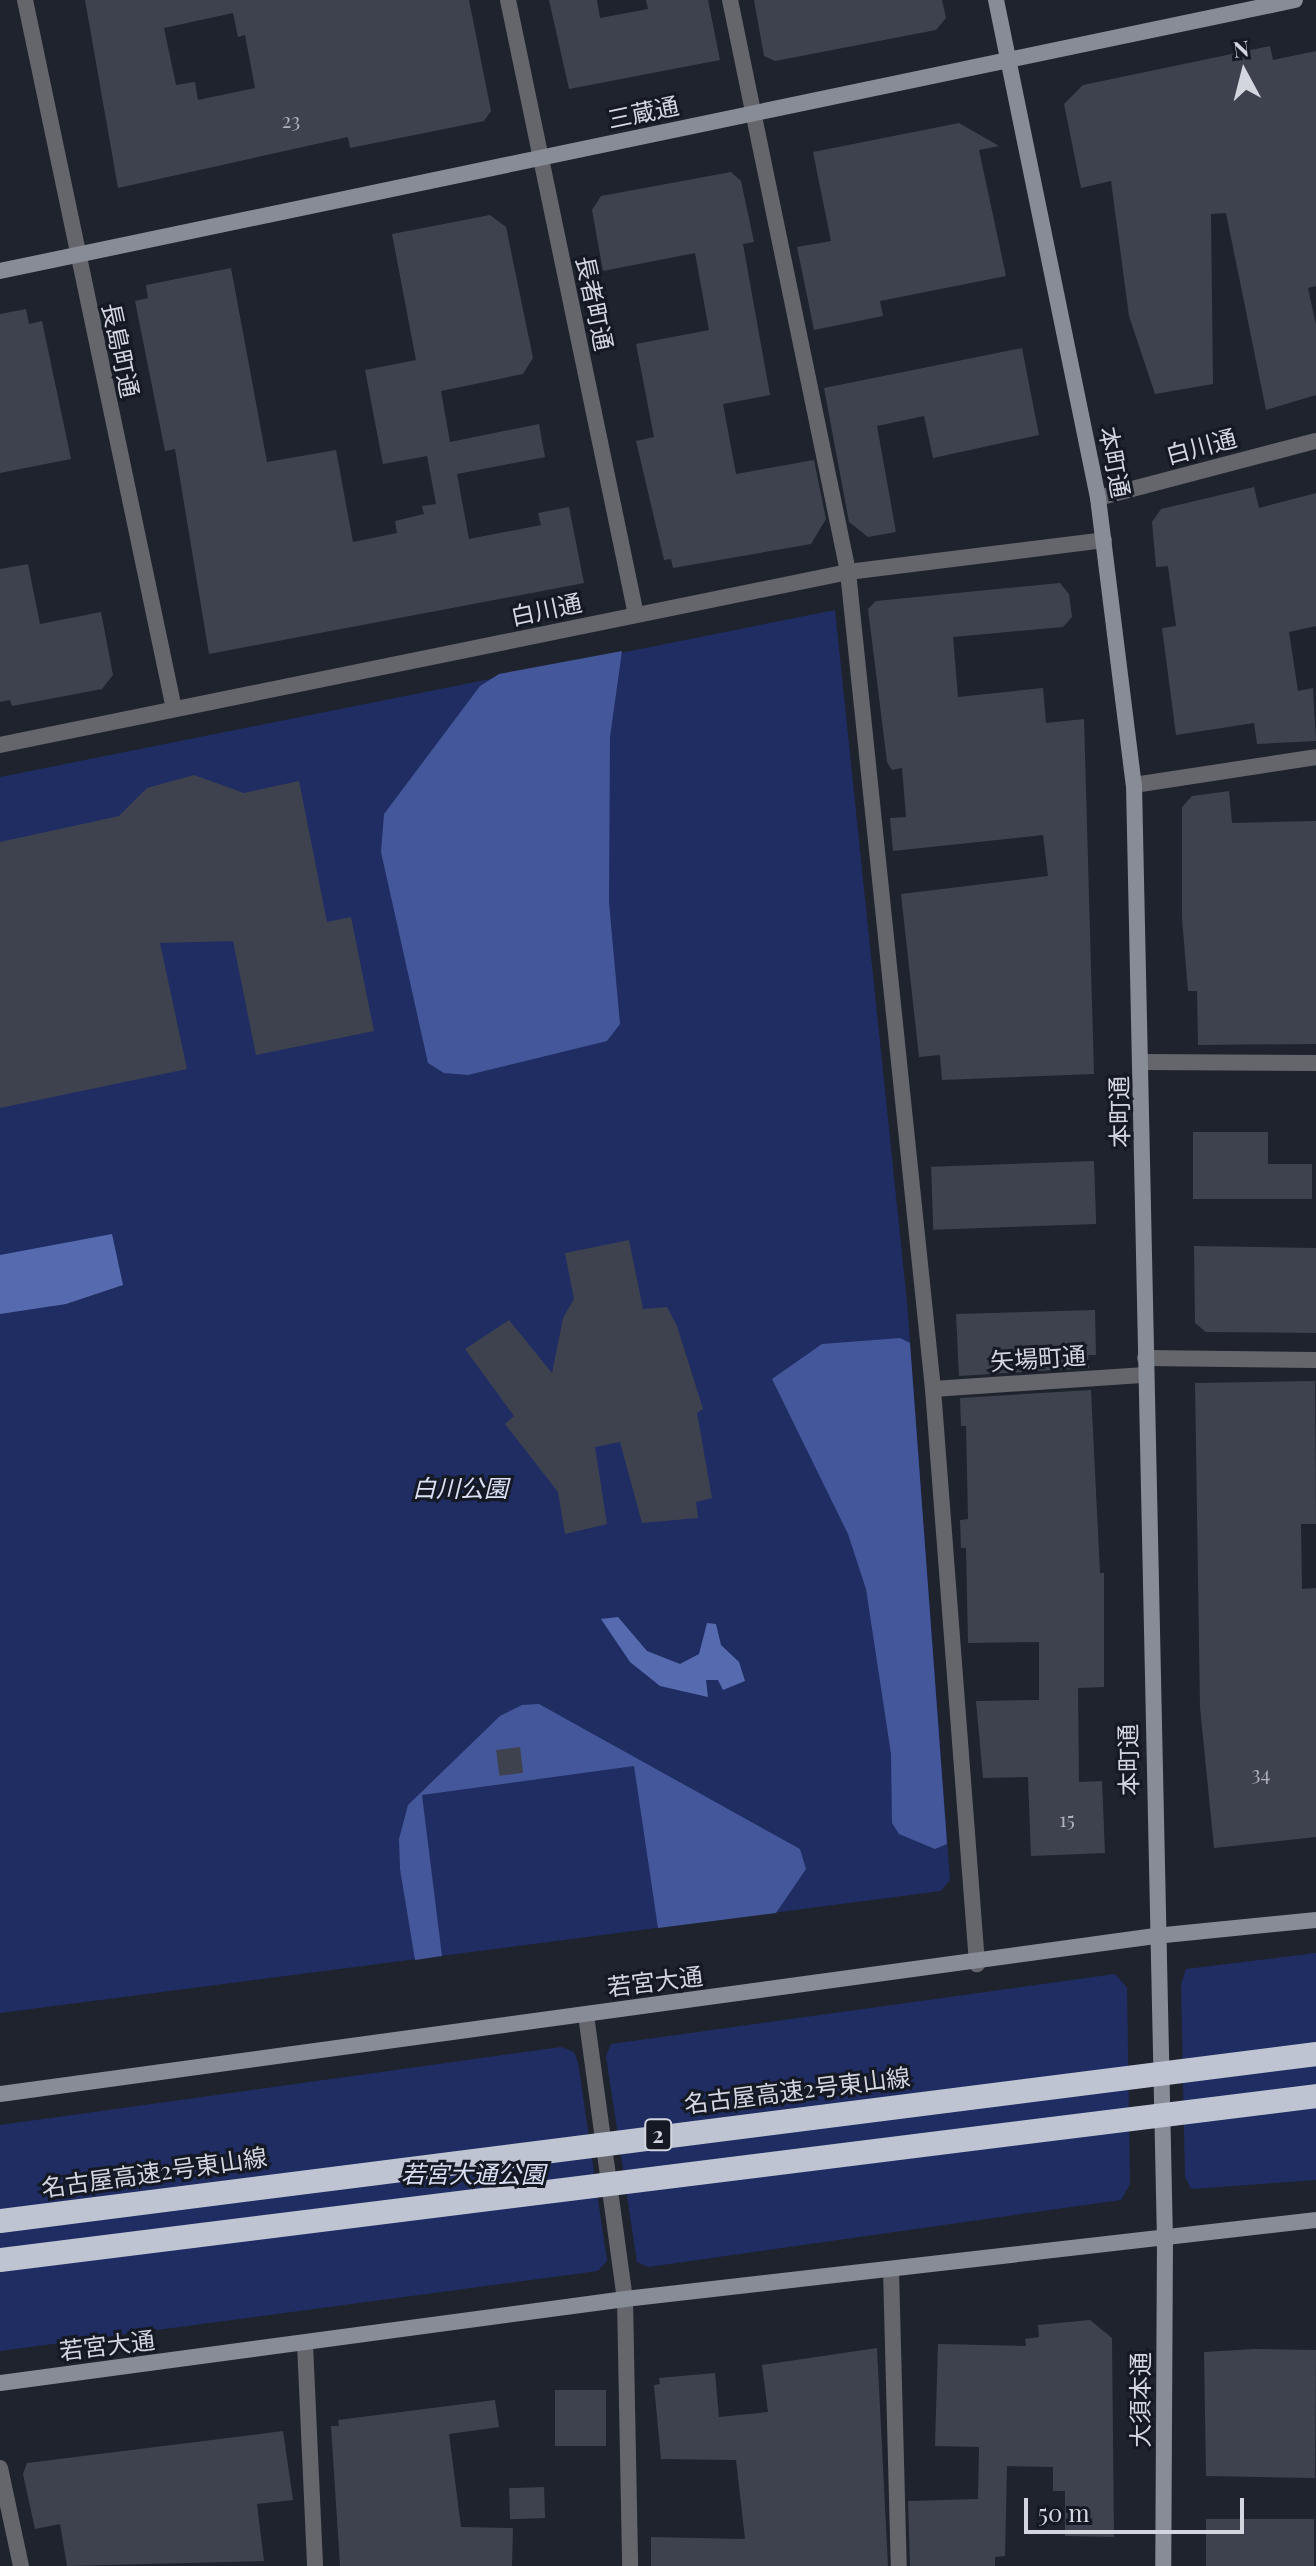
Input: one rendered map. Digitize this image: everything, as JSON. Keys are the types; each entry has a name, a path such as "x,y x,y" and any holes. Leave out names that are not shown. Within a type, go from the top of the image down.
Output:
{"highway":[{"name":"名古屋高速2号東山線","path":"0,2221 1316,2054"},
{"name":"2","path":"0,2260 1316,2096"}],"street":[{"name":"長島町通","path":"25,0 174,709"},
{"name":"長者町通","path":"508,0 636,615"},
{"path":"730,0 848,572 933,1389 977,1964"},
{"name":"本町通","path":"996,0 1098,498 1134,785 1142,1062 1155,1936 1165,2235"},
{"name":"三蔵通","path":"0,271 1295,0"},
{"name":"白川通","path":"1098,498 1316,441"},
{"name":"白川通","path":"0,745 848,572 1104,540"},
{"path":"1134,785 1316,757"},
{"path":"1142,1062 1316,1063"},
{"name":"矢場町通","path":"933,1389 1145,1367 1316,1360"},
{"name":"若宮大通","path":"0,2094 977,1964 1155,1936 1316,1920"},
{"path":"586,2015 625,2299 630,2566"},
{"name":"若宮大通","path":"0,2383 625,2299 1316,2220"},
{"name":"大須本通","path":"1163,2566 1165,2235"},
{"path":"891,2270 899,2566"},
{"path":"305,2344 315,2566"},
{"path":"0,2468 21,2566"}],"green space":[{"name":"白川公園","path":"835,610 907,1302 950,1880 941,1891 0,2013 0,777"},
{"path":"1316,1953 1316,2180 1191,2189 1185,2177 1181,1984 1186,1969"},
{"path":"1115,1974 1127,1988 1130,2184 1121,2200 648,2267 637,2262 606,2056 611,2044"},
{"name":"若宮大通公園","path":"561,2047 574,2052 578,2062 607,2261 598,2271 0,2351 0,2125"}],"shaded area":[{"path":"622,651 610,737 609,902 620,1024 607,1041 468,1075 444,1073 428,1063 381,852 384,814 480,686 499,674"},
{"path":"112,1234 123,1285 66,1304 0,1314 0,1255"},
{"path":"900,1338 910,1343 947,1844 935,1849 899,1834 892,1823 891,1754 866,1589 848,1534 772,1379 822,1344"},
{"path":"618,1617 647,1651 680,1664 699,1654 707,1623 716,1624 721,1645 739,1662 745,1681 723,1690 718,1680 706,1680 708,1697 660,1686 630,1662 601,1619"},
{"path":"539,1704 800,1849 806,1869 776,1913 658,1928 634,1766 422,1795 442,1956 415,1960 400,1869 399,1839 408,1805 500,1716 522,1705"}],"building":[{"path":"85,0 469,0 491,111 484,121 350,148 348,137 118,188","holes":["233,13 238,37 245,35 255,88 198,100 195,82 176,85 164,28"]},
{"path":"549,0 597,0 600,18 648,9 646,0 708,0 720,60 569,89"},
{"path":"754,0 942,0 946,18 936,30 775,61 764,56"},
{"path":"1270,46 1273,60 1316,51 1316,286 1308,288 1316,325 1316,395 1266,410 1226,213 1211,214 1213,384 1155,394 1129,316 1111,181 1081,188 1064,104 1083,85"},
{"path":"959,123 999,146 979,150 1006,276 880,301 883,316 814,330 797,247 831,241 813,152"},
{"path":"731,172 741,181 754,242 743,244 770,395 723,404 736,474 814,460 826,519 811,544 673,568 671,559 664,560 636,441 654,437 636,344 709,330 695,253 603,271 592,210 601,196"},
{"path":"490,215 506,227 533,358 523,374 441,391 450,442 539,424 545,457 457,474 469,539 541,525 538,513 569,507 584,583 209,654 175,449 165,451 135,301 148,298 146,285 231,268 267,462 336,450 353,542 397,533 395,521 424,514 422,506 436,504 427,456 383,464 365,370 416,360 392,234"},
{"path":"26,309 29,324 42,321 71,459 0,473 0,314"},
{"path":"1022,348 1039,435 933,458 924,416 877,426 896,532 868,537 849,522 824,388"},
{"path":"1254,487 1259,508 1316,493 1316,626 1289,632 1298,691 1313,688 1316,741 1257,744 1254,723 1176,735 1162,628 1176,626 1168,566 1156,567 1152,522 1161,509"},
{"path":"28,564 40,624 101,612 113,675 102,689 12,706 10,700 0,702 0,569"},
{"path":"1060,583 1069,594 1072,617 1063,627 953,637 958,697 1043,688 1046,723 1084,719 1094,1074 942,1080 940,1055 919,1057 901,894 1048,876 1043,835 893,851 890,818 906,817 902,768 892,770 887,762 868,609 876,601"},
{"path":"194,775 244,793 299,781 327,922 351,917 374,1031 256,1055 233,941 160,943 187,1069 0,1108 0,842 119,816 147,788"},
{"path":"1229,791 1232,823 1316,821 1316,1044 1198,1045 1197,991 1188,991 1182,918 1182,807 1192,796"},
{"path":"1193,1132 1268,1132 1268,1164 1312,1164 1312,1199 1193,1199"},
{"path":"1094,1161 1096,1224 933,1230 931,1167"},
{"path":"629,1240 643,1309 667,1307 677,1326 703,1409 697,1413 712,1498 696,1502 698,1518 642,1523 620,1442 595,1447 607,1524 565,1534 558,1492 505,1424 514,1416 465,1349 509,1320 552,1373 563,1318 574,1299 565,1253"},
{"path":"1194,1246 1316,1248 1316,1333 1206,1332 1195,1323"},
{"path":"1095,1310 1096,1355 1088,1355 1089,1368 959,1376 956,1314"},
{"path":"1315,1381 1316,1524 1301,1524 1302,1589 1316,1588 1316,1837 1214,1848 1200,1707 1195,1383"},
{"path":"1091,1390 1100,1573 1104,1573 1104,1687 1078,1688 1079,1782 1102,1781 1105,1853 1031,1856 1028,1777 983,1778 976,1701 1039,1700 1039,1642 968,1643 966,1548 961,1548 960,1520 968,1519 966,1426 961,1426 960,1398"},
{"path":"520,1747 523,1773 499,1776 496,1750"},
{"path":"1090,2320 1112,2338 1114,2537 1065,2536 1065,2491 1053,2491 1053,2467 1007,2466 1005,2556 995,2557 995,2566 910,2566 908,2501 978,2499 979,2447 935,2446 938,2344 1026,2346 1025,2339 1039,2337 1038,2325"},
{"path":"877,2348 888,2566 651,2566 651,2537 745,2539 736,2460 661,2459 654,2385 660,2384 659,2378 715,2373 719,2417 768,2412 762,2365"},
{"path":"1316,2350 1315,2478 1206,2476 1204,2352"},
{"path":"555,2390 606,2390 606,2446 555,2446"},
{"path":"495,2400 499,2427 449,2434 461,2527 513,2528 512,2566 340,2566 331,2426 339,2426 338,2420"},
{"path":"283,2431 293,2500 257,2504 264,2561 67,2566 60,2524 35,2529 23,2474 27,2463"},
{"path":"544,2487 545,2518 510,2519 509,2488"},
{"path":"1206,2519 1314,2519 1314,2566 1206,2566"}]}
